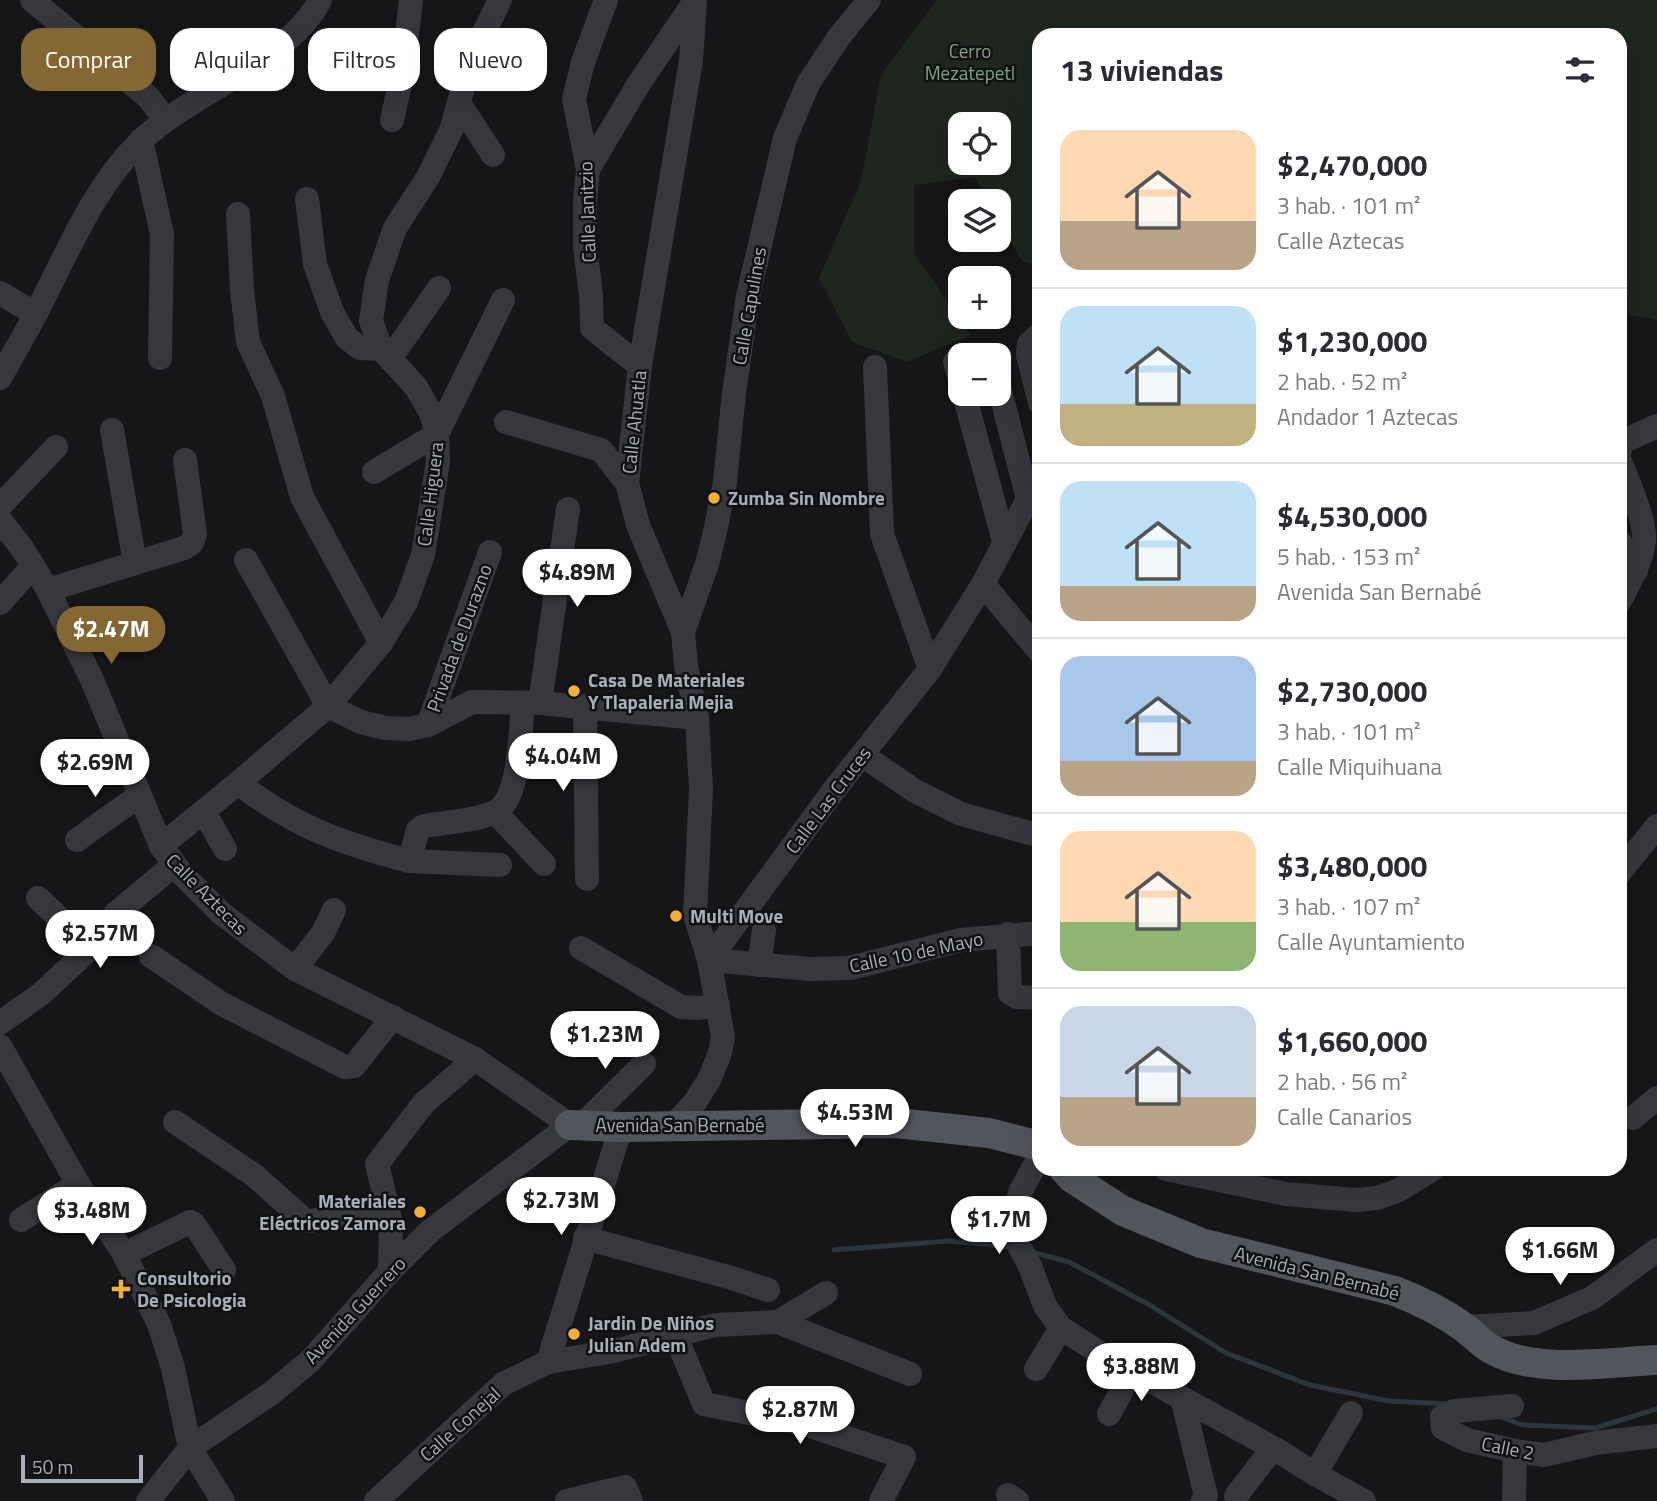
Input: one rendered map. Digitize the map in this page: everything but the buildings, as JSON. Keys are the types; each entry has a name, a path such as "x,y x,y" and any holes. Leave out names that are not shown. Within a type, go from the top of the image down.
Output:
{"main road":[{"name":"Avenida San Bernabé","path":"575,1125 621,1127 897,1124 989,1133 1032,1144"},
{"name":"Avenida San Bernabé","path":"1070,1176 1124,1211 1200,1243 1395,1291 1445,1315 1490,1349 1530,1362 1548,1364 1657,1360"}],"street":[{"path":"32,0 148,97 166,120"},
{"path":"0,378 112,173 141,140 166,120 242,72 292,36 320,0"},
{"path":"392,120 402,76 411,0"},
{"name":"Calle Higuera","path":"115,914 204,812 328,706 381,643 406,602 423,555 438,463 437,434 431,413 416,387 385,354 371,321 377,280 395,228 428,177 452,128 470,61 500,0"},
{"name":"Calle Janitzio","path":"606,0 583,62 574,99 589,169 585,201 585,246 592,328 640,366"},
{"path":"589,169 638,85 695,0"},
{"name":"Calle Ahuatla","path":"695,0 685,100 640,366 627,483 639,525 683,632 686,666 697,718 701,789 695,915 709,960"},
{"name":"Calle Capulines","path":"683,632 707,564 715,532 725,482 733,393 748,296 785,138 808,84 839,37 869,0"},
{"path":"459,103 493,155"},
{"path":"141,140 162,234 160,358"},
{"path":"307,199 315,264 332,312 347,338 360,348 385,354 439,288"},
{"path":"238,214 248,342 273,396 302,498 381,643"},
{"path":"0,293 36,314"},
{"path":"374,472 437,434 503,300"},
{"path":"1032,341 1029,344 1028,355 1032,371"},
{"path":"875,368 882,534 930,669"},
{"path":"967,406 1004,541"},
{"path":"1005,406 1032,486"},
{"path":"506,422 601,450 627,483"},
{"path":"1627,440 1657,426"},
{"path":"112,430 135,563"},
{"path":"0,506 56,447"},
{"path":"48,590 184,548 192,543 195,534 185,460"},
{"path":"1627,480 1644,536 1636,570 1627,587"},
{"name":"Calle Las Cruces","path":"709,960 834,790 930,669 983,584 1004,541 1032,495"},
{"path":"409,861 418,830 425,826 495,812 507,802 515,778 531,703 568,509"},
{"name":"Calle Aztecas","path":"0,520 48,590 93,682 167,855 221,914 295,969 475,1059 575,1125"},
{"name":"Privada de Durazno","path":"428,725 490,552"},
{"path":"1627,554 1636,570"},
{"path":"246,560 328,706 361,722 409,729 428,725 472,702 585,706 697,718"},
{"path":"0,603 33,566"},
{"path":"983,584 1032,642"},
{"path":"585,706 587,879"},
{"path":"862,755 915,790 961,814 1032,834"},
{"path":"238,783 292,820 353,846 409,861 500,865"},
{"path":"77,840 140,795"},
{"path":"204,812 225,849"},
{"path":"495,812 544,864"},
{"path":"1627,863 1657,826"},
{"path":"0,1023 41,994 85,953 87,948 38,898"},
{"path":"295,969 323,933 334,910"},
{"path":"759,965 764,930"},
{"name":"Calle 10 de Mayo","path":"709,960 811,969 850,968 961,940 1032,933"},
{"path":"1008,934 1010,993 1017,998 1032,998"},
{"path":"581,948 681,1007 718,1005"},
{"path":"150,956 222,1004 345,1067 354,1066 393,1017"},
{"path":"674,1125 695,1102 709,1080 720,1053 723,1037 709,960"},
{"path":"0,1046 78,1184 124,1254 159,1324 173,1368 190,1448 223,1501"},
{"path":"390,1271 391,1223 377,1164 424,1102 475,1059"},
{"name":"Avenida Guerrero","path":"148,1501 190,1448 273,1392 311,1360 390,1271 430,1231 575,1125 644,1064"},
{"path":"1633,1118 1657,1098"},
{"path":"176,1122 254,1175 303,1219 310,1221 389,1207"},
{"path":"548,1362 621,1127"},
{"path":"1032,1170 1021,1190 1014,1227 1019,1246 1030,1266 1045,1306 1061,1328 1364,1501"},
{"path":"1200,1176 1286,1194 1356,1200 1377,1198 1397,1191 1422,1176"},
{"path":"22,1220 78,1184"},
{"path":"124,1254 190,1222 194,1224 224,1270"},
{"path":"585,1238 768,1290"},
{"path":"1464,1327 1534,1323 1592,1298 1657,1250"},
{"path":"778,1322 826,1293"},
{"name":"Calle Conejal","path":"376,1501 503,1384 548,1362 610,1352 715,1325 778,1322 910,1374"},
{"path":"1036,1369 1061,1328"},
{"path":"676,1336 704,1404 808,1425 904,1457 881,1501"},
{"path":"1109,1414 1133,1370"},
{"path":"1182,1398 1206,1496 1203,1501"},
{"name":"Calle 2","path":"1507,1407 1454,1411 1441,1418 1443,1428 1467,1440 1544,1455 1595,1443 1657,1436"},
{"path":"1315,1474 1351,1413"},
{"path":"1236,1496 1266,1457 1277,1450"},
{"path":"1514,1501 1515,1451"},
{"path":"567,1501 625,1487 631,1501"}],"green space":[{"name":"Cerro Mezatepetl","path":"937,0 1657,0 1657,320 1627,315 1627,28 1032,28 1032,265 1022,261 1011,242 1011,189 982,189 975,177 914,185 914,253 948,302 948,329 967,329 971,335 907,362 852,342 819,278 861,181 881,75"}],"waterway":[{"path":"834,1250 949,1241 1012,1247"},
{"path":"1032,1252 1069,1262 1148,1304 1226,1353 1310,1385 1389,1401 1447,1404"},
{"path":"1500,1417 1523,1425 1595,1428 1657,1409"}],"place":[{"name":"Zumba Sin Nombre","path":"714,498"},
{"name":"Casa De Materiales Y Tlapaleria Mejia","path":"574,691"},
{"name":"Multi Move","path":"676,916"},
{"name":"Materiales Eléctricos Zamora","path":"420,1212"},
{"name":"Consultorio De Psicologia","path":"121,1289"},
{"name":"Jardin De Niños Julian Adem","path":"574,1334"}]}
